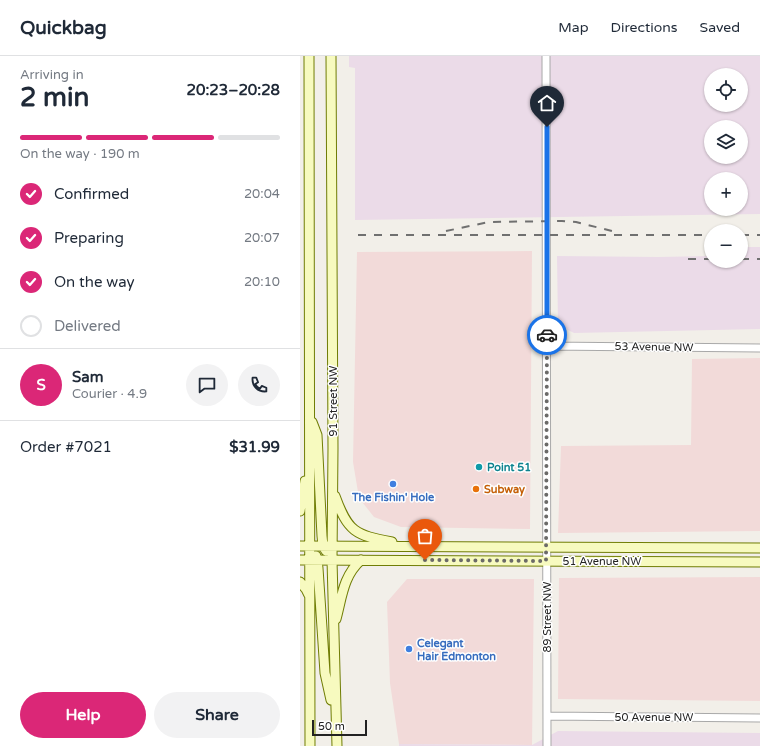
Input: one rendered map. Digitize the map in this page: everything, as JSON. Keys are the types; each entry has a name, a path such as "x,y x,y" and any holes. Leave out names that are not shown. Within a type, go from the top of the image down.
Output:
{"main road":[{"path":"309,56 310,456 305,546 313,549 309,560 310,746"},
{"name":"91 Street NW","path":"328,546 333,491 331,56"},
{"path":"310,415 317,435 328,546 332,560 337,746"},
{"path":"300,511 310,456"},
{"path":"333,491 341,514 352,528 370,537 413,546"},
{"name":"51 Avenue NW","path":"305,546 760,548"},
{"path":"309,560 324,673 336,718"},
{"name":"51 Avenue NW","path":"309,560 760,562"},
{"path":"333,632 342,595 351,570 361,560"},
{"path":"300,582 306,589 310,598"}],"street":[{"name":"89 Street NW","path":"546,56 547,746"},
{"name":"53 Avenue NW","path":"547,346 760,348"},
{"name":"50 Avenue NW","path":"547,716 760,718"}],"shaded area":[{"path":"349,56 760,56 760,214 748,214 748,172 704,172 704,215 355,220 355,68 349,67"},
{"path":"748,247 760,247 760,329 574,333 558,325 557,256 704,256 704,268 748,268"},
{"path":"532,251 530,529 401,527 374,517 359,498 353,462 357,252"},
{"path":"760,358 760,531 558,533 561,446 691,445 692,359"},
{"path":"760,577 760,701 558,699 559,578"},
{"path":"407,579 534,579 532,745 399,744 390,683 387,602"},
{"path":"558,731 760,733 760,746 399,746 399,744 532,745"}],"railway":[{"path":"446,231 489,222 562,221 576,222 612,231"},
{"path":"358,235 704,235"},
{"path":"748,235 760,235"},
{"path":"688,259 704,259"},
{"path":"748,259 760,259"}],"way so far":[{"path":"425,560 546,561 547,335"}],"place":[{"name":"Point 51","path":"479,467"},
{"name":"The Fishin' Hole","path":"393,484"},
{"name":"Subway","path":"476,489"},
{"name":"Celegant Hair Edmonton","path":"409,649"}],"route":[{"path":"547,127 547,335"}]}
